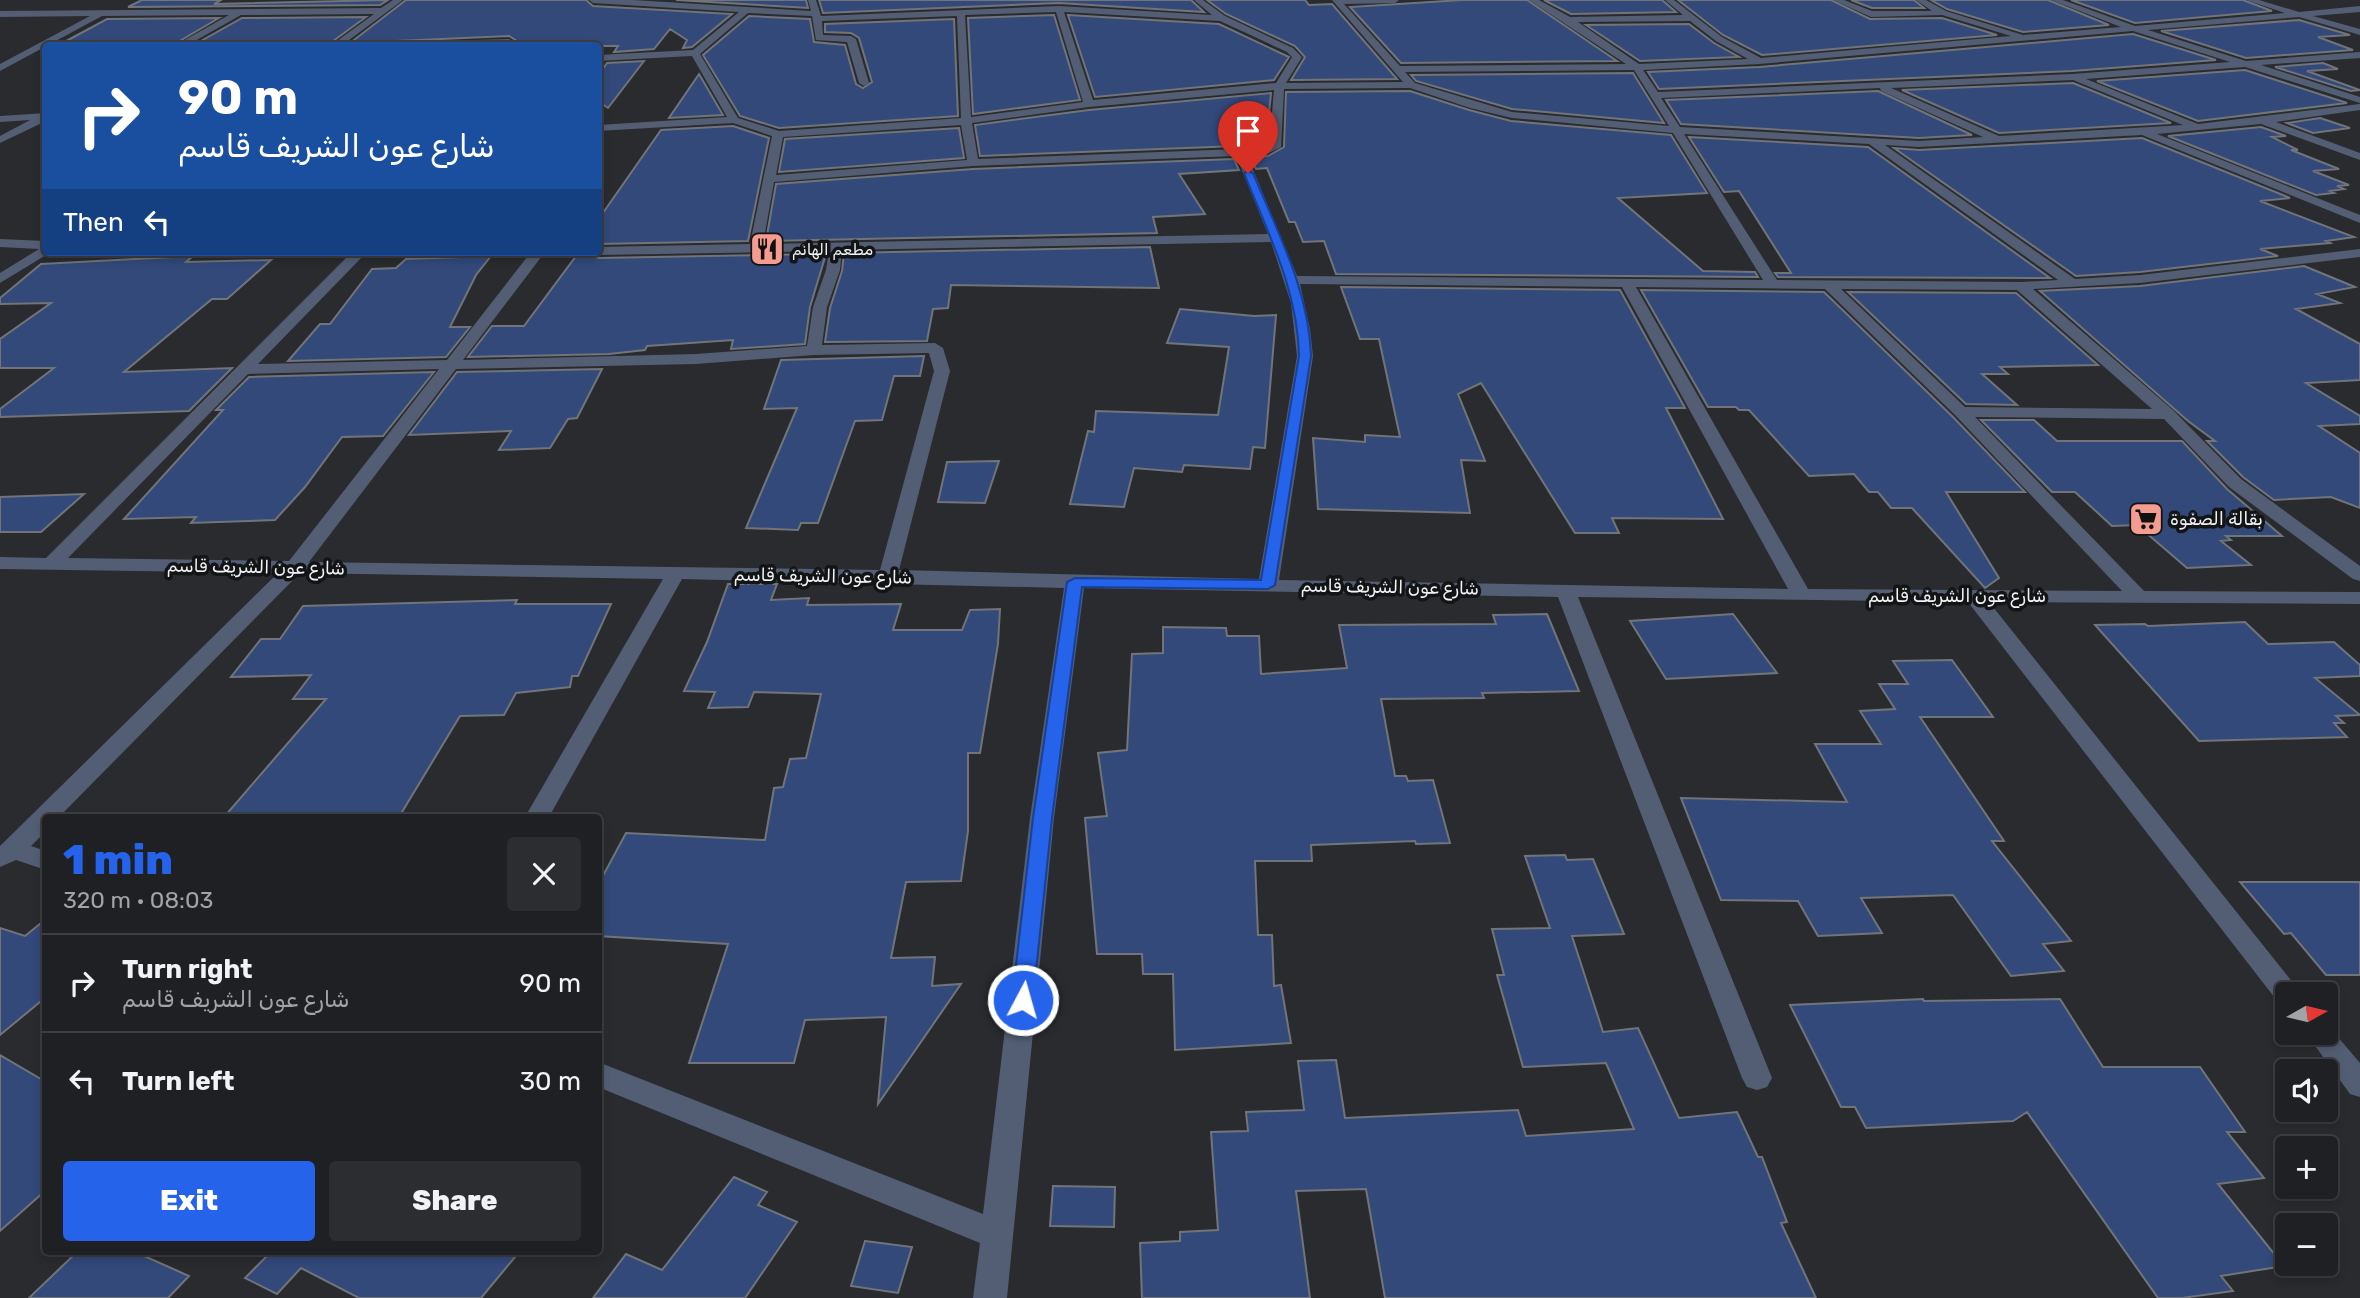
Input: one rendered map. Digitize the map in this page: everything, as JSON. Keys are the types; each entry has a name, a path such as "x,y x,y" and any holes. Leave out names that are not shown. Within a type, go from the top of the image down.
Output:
{"street":[{"path":"339,42 399,0"},
{"path":"593,0 815,16 961,14 1059,9 1222,18"},
{"path":"812,0 819,38 851,39 864,83"},
{"path":"771,179 973,163 1267,151 1275,147 1279,86 1297,57 1290,50 1222,18 1198,0"},
{"path":"1337,1 1395,0"},
{"path":"1533,0 1637,67 1772,283"},
{"path":"1670,0 1719,39 1759,61"},
{"path":"1837,0 1871,14 1943,13"},
{"path":"1920,0 1943,13 2029,39"},
{"path":"2055,0 2135,29 2360,100"},
{"path":"2250,0 2360,32"},
{"path":"1337,1 1410,85"},
{"path":"56,13 77,5"},
{"path":"938,5 938,9 949,14"},
{"path":"1059,9 1088,104"},
{"path":"1395,69 1637,67 1780,60 2360,9"},
{"path":"0,14 382,11"},
{"path":"602,58 695,53 745,11"},
{"path":"47,42 100,13"},
{"path":"185,42 239,13"},
{"path":"961,14 966,121 973,163"},
{"path":"1567,20 1690,18"},
{"path":"482,42 512,42"},
{"path":"0,68 42,45"},
{"path":"695,53 734,120"},
{"path":"1655,96 2071,77 2360,55"},
{"path":"1780,60 1801,69"},
{"path":"1811,74 1843,89"},
{"path":"2071,77 2198,127"},
{"path":"602,128 734,120 778,134 966,121 1088,104 1279,86 1410,85 1512,115 1678,131 1919,144 2141,132 2263,121 2360,107"},
{"path":"1881,87 2001,141"},
{"path":"0,119 42,116"},
{"path":"0,140 42,118"},
{"path":"2263,121 2360,157"},
{"path":"2141,132 2360,219"},
{"path":"755,250 778,134"},
{"path":"1873,142 2073,284"},
{"path":"1240,152 1293,280 1304,335 1305,356 1268,585"},
{"path":"602,251 1275,238"},
{"path":"0,243 42,245"},
{"path":"814,350 820,307 833,271 836,247"},
{"path":"0,279 42,253"},
{"path":"1293,280 2021,286 2073,284 2360,253"},
{"path":"52,563 356,256"},
{"path":"46,814 294,568 535,256"},
{"path":"1626,282 1801,595"},
{"path":"1829,285 1961,412 2139,597"},
{"path":"2021,286 2168,414 2235,484 2360,575"},
{"path":"244,369 696,359 814,350 935,348 942,371 888,576"},
{"path":"1961,412 2168,414"},
{"name":"شارع عون الشريف قاسم","path":"0,563 888,576 1075,582 1801,595 2360,598"},
{"path":"539,814 675,574"},
{"path":"990,1298 1041,831 1075,582"},
{"path":"1565,590 1757,1078"},
{"path":"1975,597 2279,982"},
{"path":"6,854 42,818"},
{"path":"6,854 42,860"},
{"path":"2329,1045 2360,1085"},
{"path":"602,1076 998,1235"}],"building":[{"path":"142,0 221,0 214,4 388,0 380,5 128,7"},
{"path":"406,0 586,0 593,6 732,14 692,47 683,48 687,40 670,29 654,49 614,52 618,46 602,46 602,42 519,42 509,36 351,42"},
{"path":"676,0 806,0 808,8"},
{"path":"819,0 1191,0 1204,12 1059,3 823,13"},
{"path":"1207,0 1305,0 1309,5 1332,4 1397,79 1291,80 1305,57 1295,46 1226,14"},
{"path":"1462,0 1527,0 1617,61 1401,63 1350,7"},
{"path":"1544,0 1662,0 1676,12 1571,14"},
{"path":"1678,0 1831,0 1870,19 1942,18 1997,35 1762,55 1723,35"},
{"path":"1851,0 1914,0 1924,8 1872,8"},
{"path":"1931,0 2048,0 2109,25 2023,32 1947,9"},
{"path":"2071,0 2243,0 2272,11 2135,23"},
{"path":"1054,15 1080,100 973,114 968,18"},
{"path":"1068,15 1219,24 1289,57 1274,80 1095,97"},
{"path":"749,16 810,19 814,42 845,45 856,84 863,88 872,82 859,38 851,33 825,32 825,24 954,19 958,116 779,128 740,116 703,55"},
{"path":"366,17 332,42 199,42 242,18"},
{"path":"219,18 178,42 64,42 107,19"},
{"path":"2299,20 2350,35 2318,37 2353,50 2246,58 2161,31"},
{"path":"1689,24 1739,57 1640,61 1586,25"},
{"path":"2133,34 2216,60 2072,71 1659,89 1648,72 1759,67"},
{"path":"644,61 608,108 602,104 602,70 607,63"},
{"path":"2323,63 2338,69 2307,71 2360,90 2351,91 2275,67"},
{"path":"2245,70 2347,103 2198,121 2097,81"},
{"path":"1633,73 1664,123 1512,109 1416,81 1411,75"},
{"path":"699,74 723,115 669,118"},
{"path":"2073,83 2171,123 1999,133 1902,90"},
{"path":"1410,91 1511,121 1671,135 1707,193 1618,198 1703,271 1755,272 1758,277 1336,274 1324,241 1303,242 1295,222 1289,222 1267,168 1256,169 1251,157 1268,156 1284,147 1286,92"},
{"path":"1878,91 1972,135 1919,138 1681,124 1666,100"},
{"path":"1271,93 1264,145 980,156 975,125 1089,110"},
{"path":"2320,118 2350,128 2313,133 2287,123"},
{"path":"733,126 769,138 748,241 602,244 602,214 661,130"},
{"path":"2261,127 2286,136 2272,137 2298,150 2291,150 2339,169 2313,171 2349,185 2337,186 2344,189 2330,191 2334,193 2316,195 2168,136"},
{"path":"959,128 964,158 779,172 785,139"},
{"path":"1689,137 1868,147 2050,278 1778,277 1775,273 1791,273 1739,191 1724,192"},
{"path":"2142,138 2290,198 2260,201 2354,237 2326,241 2330,243 2260,249 2278,256 2140,272 2076,276 1894,148 1919,150"},
{"path":"1234,159 1239,170 1179,174 1205,214 1153,217 1157,233 766,241 776,184 973,169"},
{"path":"1150,247 1159,288 951,285 948,308 933,309 927,341 825,342 830,308 842,271 844,253"},
{"path":"826,254 810,307 805,344 731,349 733,340 647,346 645,350 609,354 468,357 492,326 524,326 576,256 598,258"},
{"path":"193,256 186,262 271,260 227,299 212,299 124,372 232,368 189,411 0,417 0,409 54,368 0,368 0,339 51,303 0,304 0,298 41,264"},
{"path":"491,256 476,275 450,327 470,327 446,357 288,361 320,324 330,324 372,269 396,268 406,259"},
{"path":"2304,266 2355,287 2317,294 2340,303 2296,309 2360,344 2360,380 2306,383 2360,416 2360,424 2319,426 2360,453 2360,508 2331,497 2274,500 2243,477 2207,441 2215,441 2188,421 2040,291 2140,286"},
{"path":"1341,287 1620,290 1685,408 1666,408 1723,519 1612,518 1619,533 1575,533 1481,383 1458,394 1485,461 1461,460 1470,513 1318,509 1313,438 1365,442 1365,435 1400,437 1379,339 1360,339"},
{"path":"1641,290 1824,292 1953,417 2025,492 1946,492 1999,578 1985,588 1912,508 1891,508 1878,492 1869,492 1854,474 1809,476 1749,410 1708,407"},
{"path":"1848,292 2016,293 2098,365 2000,367 2008,374 1982,374 2017,405 1966,404"},
{"path":"1180,309 1254,316 1276,315 1265,448 1253,447 1250,469 1184,465 1182,472 1134,468 1124,507 1070,504 1088,431 1094,432 1096,411 1218,415 1229,347 1167,343"},
{"path":"924,356 920,376 894,376 882,420 855,421 818,523 801,523 798,530 746,528 797,408 764,409 781,360"},
{"path":"602,369 577,418 568,419 550,448 499,450 511,431 409,435 457,372"},
{"path":"434,372 383,436 342,437 305,487 275,520 191,523 196,517 124,519 223,410 216,410 249,377"},
{"path":"1981,420 2034,420 2057,441 2182,441 2227,489 2282,536 2226,536 2231,540 2221,541 2251,565 2187,568 2137,525 2112,526 2075,492 2052,492"},
{"path":"999,461 985,503 938,502 947,462"},
{"path":"84,494 41,532 0,532 0,497"},
{"path":"728,584 777,584 771,600 809,598 807,605 901,604 893,630 962,630 970,610 1000,609 998,644 980,753 968,753 968,831 961,881 906,882 891,958 935,957 932,986 961,984 878,1104 886,1017 805,1020 794,1063 689,1063 728,944 602,936 602,878 626,833 765,840 774,788 783,787 790,759 806,758 821,694 754,692 748,707 708,708 715,692 684,691 707,642"},
{"path":"517,600 515,604 611,604 578,676 572,676 570,687 516,693 504,715 460,716 401,814 227,814 326,699 293,699 311,675 231,677 261,639 280,639 303,606"},
{"path":"1547,614 1579,691 1482,693 1484,698 1381,699 1395,776 1406,776 1408,781 1433,780 1450,843 1416,844 1415,841 1311,845 1312,861 1255,861 1258,935 1272,935 1274,986 1281,985 1291,1043 1175,1050 1173,974 1143,974 1142,954 1097,954 1085,818 1107,816 1098,753 1127,750 1132,654 1163,653 1163,627 1226,628 1227,636 1259,636 1261,674 1347,668 1339,625 1496,624 1493,615"},
{"path":"1733,614 1777,673 1666,679 1630,621"},
{"path":"2245,622 2268,644 2334,642 2360,665 2360,676 2315,678 2360,715 2336,716 2344,723 2334,723 2347,737 2199,741 2095,625"},
{"path":"1952,660 1993,717 1920,717 2004,841 1992,841 2071,941 2043,944 2064,971 2011,976 1953,895 1861,898 1882,933 1818,936 1798,901 1721,900 1681,798 1847,802 1815,744 1881,744 1860,711 1895,709 1879,684 1908,684 1893,661"},
{"path":"1565,855 1567,860 1593,859 1624,934 1572,936 1603,1032 1638,1028 1679,1118 1737,1112 1758,1157 1762,1157 1787,1222 1781,1223 1816,1298 1385,1298 1366,1189 1296,1191 1310,1298 1142,1298 1140,1243 1180,1241 1180,1232 1218,1230 1211,1132 1248,1131 1246,1112 1304,1110 1298,1061 1336,1060 1345,1118 1518,1110 1526,1136 1634,1129 1606,1063 1523,1067 1497,975 1504,975 1492,929 1550,928 1525,856"},
{"path":"2240,882 2360,882 2360,975 2326,975 2291,933 2284,934"},
{"path":"42,922 42,1000 0,1035 0,928 25,936"},
{"path":"1923,999 2060,999 2103,1067 2200,1067 2245,1132 2227,1132 2264,1178 2218,1184 2275,1255 2275,1267 2221,1276 2233,1291 2182,1298 2158,1298 2027,1112 2013,1121 1866,1128 1855,1107 1841,1107 1790,1005"},
{"path":"0,1055 42,1080 42,1194 0,1231"},
{"path":"734,1177 767,1192 758,1205 797,1222 745,1298 593,1298 626,1254 662,1270"},
{"path":"1053,1186 1115,1187 1114,1227 1050,1226"},
{"path":"865,1241 912,1247 898,1293 851,1286"},
{"path":"74,1255 142,1255 189,1276 168,1298 29,1298"},
{"path":"268,1255 517,1255 481,1298 359,1298 301,1268 277,1294 245,1278"}],"place":[{"name":"مطعم الهانم","path":"767,249"},
{"name":"بقالة الصفوة","path":"2146,519"}],"route":[{"path":"1023,1000 1042,818 1075,582 1268,585 1305,356 1304,335 1293,280 1248,173"}]}
